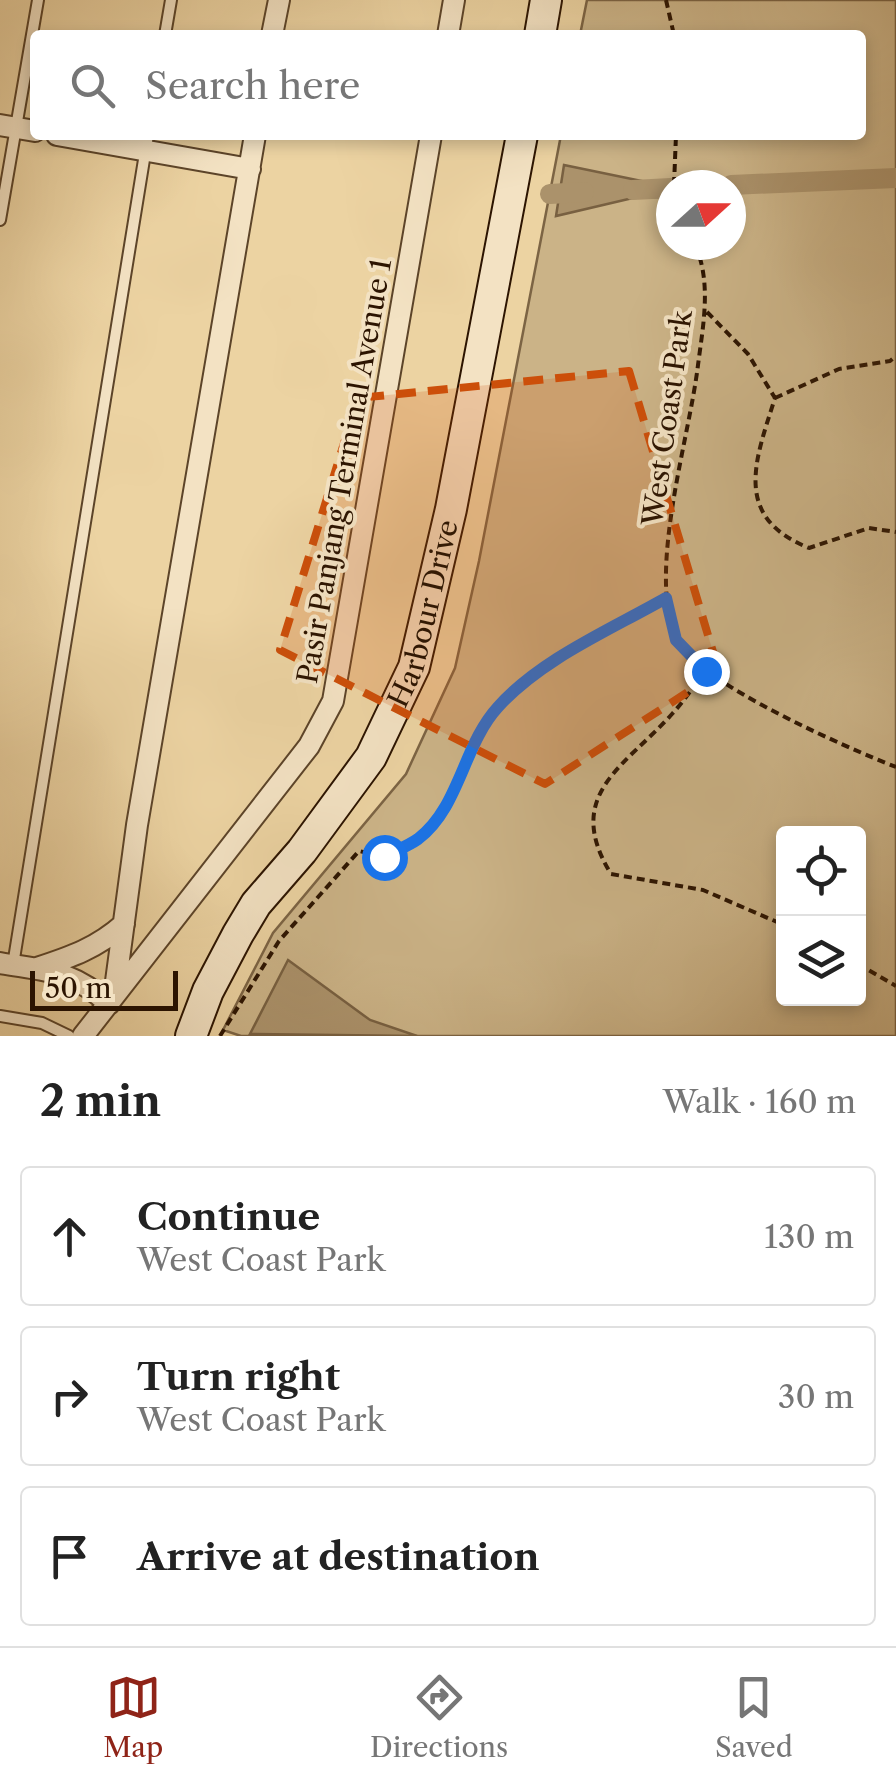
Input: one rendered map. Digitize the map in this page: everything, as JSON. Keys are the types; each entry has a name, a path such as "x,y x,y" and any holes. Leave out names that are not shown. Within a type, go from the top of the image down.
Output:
{"main road":[{"path":"541,30 546,0"},
{"name":"Harbour Drive","path":"191,1036 208,991 256,904 302,852 371,757 414,667 451,509 521,140"}],"street":[{"path":"273,30 278,0"},
{"path":"449,30 454,0"},
{"path":"113,140 147,143 250,169"},
{"path":"7,965 73,977 111,1001 137,825 254,140"},
{"name":"Pasir Panjang Terminal Avenue 1","path":"84,1036 308,746 332,701 430,140"},
{"path":"37,968 80,955 124,924"}],"lane":[{"path":"33,30 38,0"},
{"path":"166,30 171,0"},
{"path":"0,220 30,49"},
{"path":"7,965 147,143"},
{"path":"0,1016 42,1023 69,1036"}],"path":[{"path":"666,0 673,30"},
{"path":"674,170 676,140"},
{"name":"West Coast Park","path":"702,260 705,311 670,533 666,598 676,640 706,671 837,745 896,767"},
{"path":"705,311 748,354 775,398"},
{"path":"896,356 890,361 839,369 775,398 756,457 755,494 762,512 775,528 810,548 869,528 896,532"},
{"path":"220,1036 280,940 359,851 384,857 419,838 444,810 474,742 496,709 523,684 561,659 666,598"},
{"path":"706,671 672,716 630,752 603,785 594,815 596,850 611,874 703,890 776,922"},
{"path":"866,969 896,986"}],"highlighted area":[{"path":"629,371 719,672 545,784 280,650 358,398"}],"shaded area":[{"path":"587,0 896,0 896,1036 241,1036 223,1030 273,933 406,774 455,668 560,140 866,140 866,30 581,30"},
{"path":"564,165 656,184 656,197 637,197 556,216"},
{"path":"288,960 370,1020 417,1036 250,1034"}],"waterway":[{"path":"746,184 896,178"},
{"path":"633,190 656,189"},
{"path":"550,194 584,192"}],"route":[{"path":"384,857 419,838 444,810 474,742 496,709 523,684 666,598 676,640 706,671"}]}
